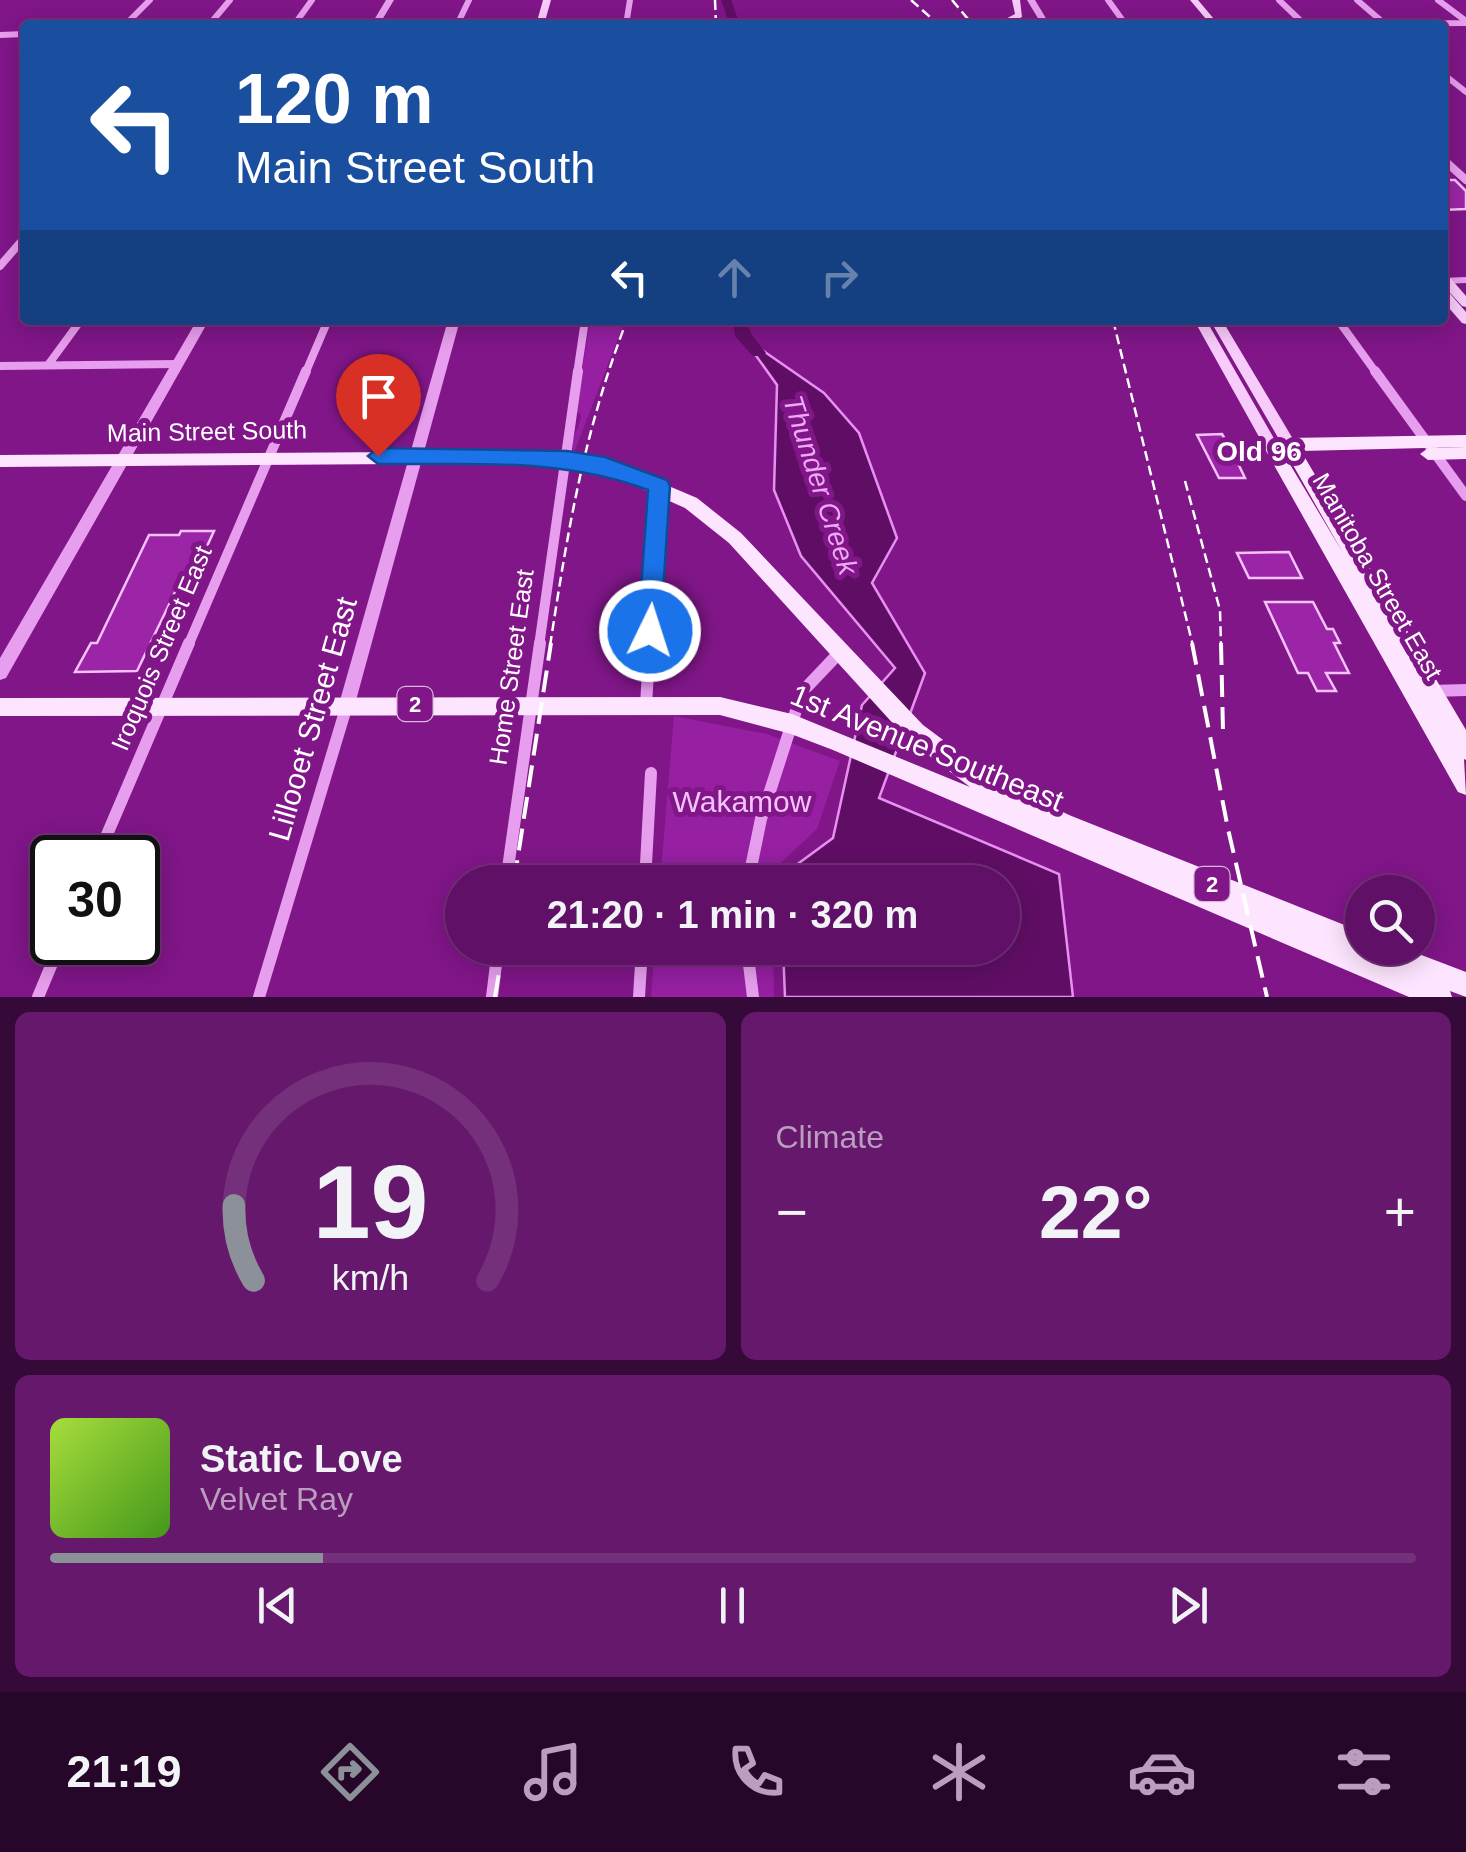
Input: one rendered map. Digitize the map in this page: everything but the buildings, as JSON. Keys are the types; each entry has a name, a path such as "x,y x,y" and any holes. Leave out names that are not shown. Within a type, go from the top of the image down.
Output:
{"main road":[{"path":"1008,20 1019,15 1016,0"},
{"path":"1194,0 1210,20"},
{"path":"1448,289 1466,320"},
{"path":"1203,325 1286,449"},
{"path":"1219,325 1286,449"},
{"path":"1431,448 1466,441"},
{"path":"1286,449 1431,448 1466,453"},
{"name":"Manitoba Street East","path":"1286,449 1422,691 1466,784"},
{"name":"Main Street South","path":"0,461 415,456 567,458 605,465 691,503 735,538 915,732 989,788 1062,824"},
{"name":"Manitoba Street East","path":"1422,691 1466,750"},
{"name":"1st Avenue Southeast","path":"0,706 720,706 825,736 1456,986"},
{"name":"1st Avenue Southeast","path":"1062,824 1345,937"},
{"name":"1st Avenue Southeast","path":"1410,965 1456,986"}],"street":[{"path":"130,20 150,0"},
{"path":"213,20 230,0"},
{"path":"1279,0 1300,20"},
{"path":"1356,0 1380,20"},
{"path":"1438,0 1466,22"},
{"path":"0,266 20,243"},
{"path":"48,365 76,325"},
{"path":"0,673 200,325"},
{"name":"Iroquois Street East","path":"107,835 326,325"},
{"name":"Lillooet Street East","path":"260,997 348,704 453,325"},
{"name":"Home Street East","path":"508,865 584,325"},
{"path":"1342,325 1466,496"},
{"path":"0,366 178,364"},
{"path":"646,704 659,486"},
{"path":"751,865 761,818 802,692 839,653"},
{"path":"1422,691 1466,690"},
{"path":"646,865 651,773"},
{"path":"38,997 51,965"},
{"path":"492,997 496,965"},
{"path":"639,997 641,965"},
{"path":"749,965 754,997"}],"green space":[{"path":"589,325 623,325 574,453 572,444 581,415 576,411"},
{"name":"Wakamow","path":"674,716 767,734 840,761 817,829 778,865 661,865"},
{"path":"654,965 773,965 774,997 651,997"}],"water":[{"path":"742,336 824,393 859,433 897,538 872,583 925,673 879,798 1059,874 1073,997 785,997 784,965 1020,965 1020,865 796,865 833,838 862,705 895,668 801,556 774,490 777,385"}],"waterway":[{"name":"Thunder Creek","path":"726,0 733,20"},
{"name":"Thunder Creek","path":"741,325 742,336 758,353"}],"railway":[{"path":"715,0 716,20"},
{"path":"911,0 933,20"},
{"path":"952,0 969,20"},
{"path":"550,646 588,441 625,325"},
{"path":"1114,325 1193,646"},
{"path":"1185,481 1220,610 1221,646"},
{"path":"517,865 551,643"},
{"path":"1192,643 1228,829 1267,997"},
{"path":"1221,643 1223,731"},
{"path":"495,997 500,965"}],"district":[{"name":"Old 96","path":"1259,451"}],"route":[{"path":"378,456 567,458 628,472 659,486 650,631"}]}
